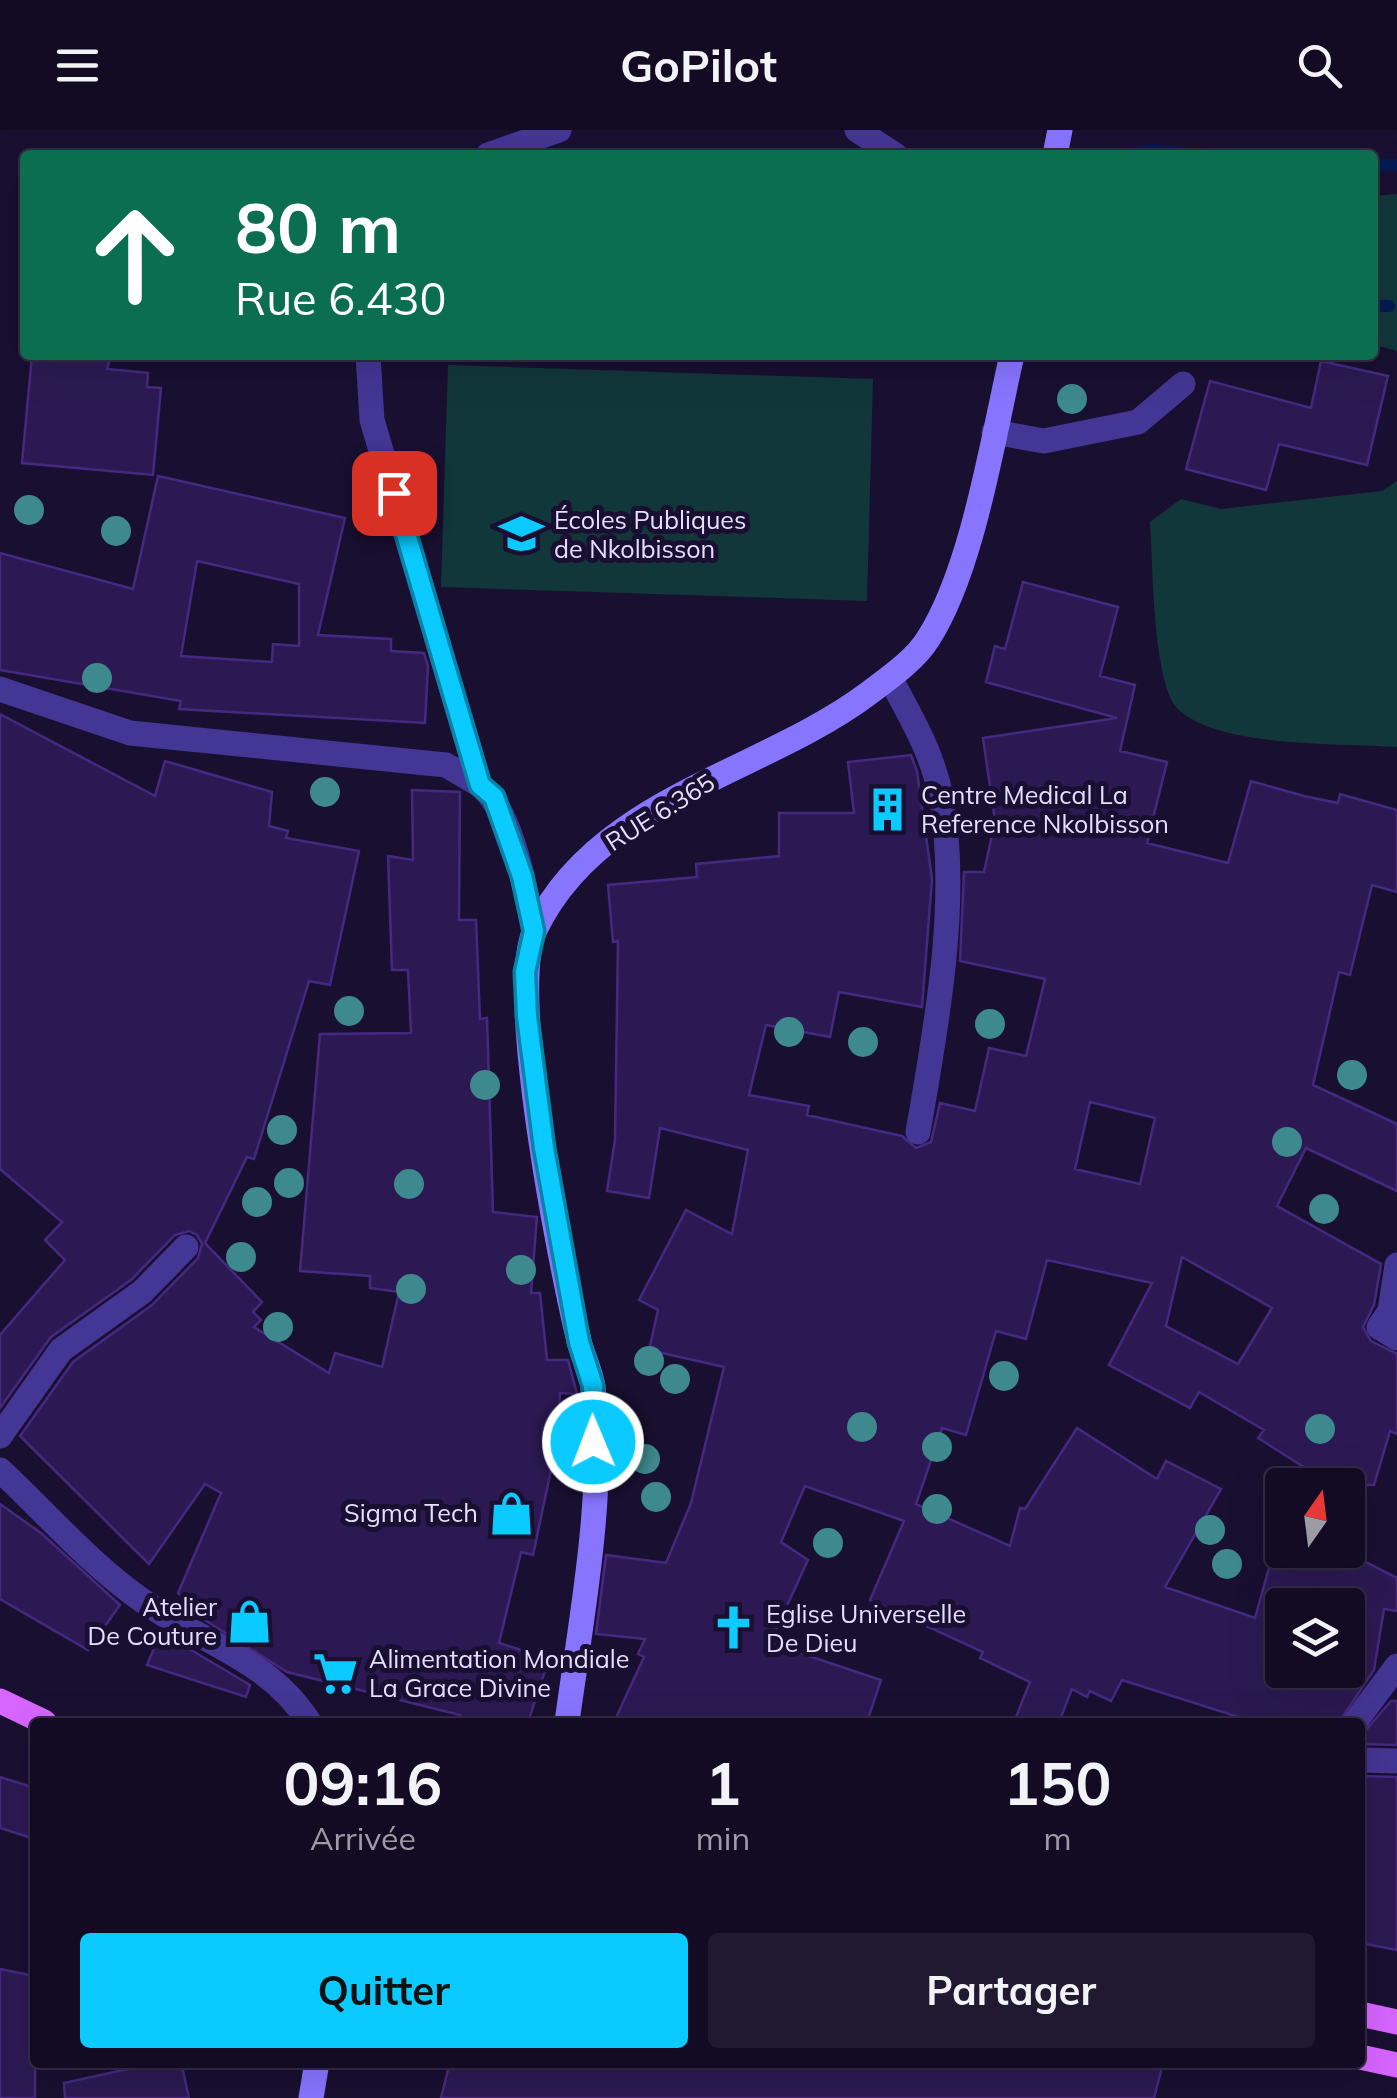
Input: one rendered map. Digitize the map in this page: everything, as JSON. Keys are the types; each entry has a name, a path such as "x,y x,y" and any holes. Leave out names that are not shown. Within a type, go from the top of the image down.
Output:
{"main road":[{"path":"0,1701 36,1718"},
{"path":"1365,2015 1397,2022"},
{"path":"1365,2058 1397,2065"}],"street":[{"path":"502,150 559,130"},
{"path":"857,130 887,150"},
{"path":"368,360 372,420 480,785"},
{"name":"RUE 6.365","path":"568,1718 590,1561 593,1386 579,1342 536,1088 525,990 534,931 586,859 646,816 844,712 890,678 927,642 944,608 969,533 1011,360"},
{"path":"994,432 1044,441 1104,431 1138,422 1183,384"},
{"path":"890,678 922,738 940,794 947,849 939,995 918,1132"},
{"path":"0,690 130,733 446,765 494,797 522,876 534,931"},
{"path":"0,1436 61,1350 142,1292 186,1247"},
{"path":"1397,1265 1390,1311 1379,1327 1397,1338"},
{"path":"0,1470 138,1598 184,1629 264,1670 294,1698 306,1718"},
{"path":"1358,1718 1397,1666"},
{"path":"1365,1760 1397,1761"},
{"path":"311,2098 316,2068"}],"green space":[{"path":"1397,194 1397,351 1378,346 1378,196"},
{"path":"448,365 873,379 867,601 441,587"},
{"path":"1397,481 1397,747 1251,737 1198,722 1179,710 1170,697 1159,650 1150,522 1181,499 1221,509 1382,491"}],"building":[{"path":"32,360 110,360 107,369 148,373 147,387 161,388 153,475 22,463"},
{"path":"1321,361 1388,376 1367,465 1279,444 1266,490 1186,469 1210,381 1311,408"},
{"path":"158,476 345,518 318,635 391,639 391,651 424,653 428,666 425,723 179,709 181,701 0,670 0,553 133,589","holes":["197,561 299,584 299,646 273,644 272,662 181,656"]},
{"path":"1023,582 1118,607 1100,676 1135,685 1120,751 1167,762 1147,843 1228,863 1251,781 1338,803 1340,794 1397,810 1397,892 1372,885 1350,975 1339,972 1313,1085 1397,1124 1397,1191 1306,1148 1277,1206 1381,1264 1374,1305 1363,1327 1371,1341 1397,1354 1397,1434 1390,1431 1374,1485 1365,1485 1365,1468 1305,1468 1258,1438 1264,1430 1199,1392 1190,1408 1109,1365 1152,1283 1047,1260 1026,1339 996,1331 966,1435 942,1428 916,1504 1010,1546 1020,1508 1025,1509 1077,1428 1157,1479 1166,1461 1221,1489 1165,1587 1255,1618 1269,1568 1365,1568 1365,1562 1397,1578 1397,1611 1384,1609 1374,1670 1365,1683 1365,1588 1265,1588 1265,1688 1362,1688 1342,1718 1241,1718 1122,1680 1111,1701 1090,1691 1087,1697 1072,1689 1061,1718 1016,1718 1030,1682 980,1658 983,1652 870,1600 904,1521 805,1486 781,1542 808,1560 770,1643 881,1680 868,1718 616,1718 644,1657 638,1654 645,1639 596,1634 606,1555 666,1563 691,1503 724,1367 649,1350 658,1310 639,1300 686,1210 732,1234 748,1150 660,1128 649,1198 607,1191 615,1140 618,941 613,942 608,885 697,877 696,864 779,856 779,813 854,813 848,762 911,755 917,771 932,879 922,1007 839,992 830,1037 766,1025 749,1095 809,1106 807,1115 902,1136 916,1148 931,1142 940,1103 975,1111 989,1048 1026,1056 1045,979 960,961 964,872 984,872 995,821 983,738 1117,718 986,682 995,646 1005,649","holes":["1090,1102 1155,1118 1140,1184 1075,1169","1182,1257 1272,1308 1238,1364 1166,1326"]},
{"path":"0,714 155,796 165,761 272,792 269,826 288,831 286,838 359,851 330,985 309,981 254,1159 247,1157 205,1243 262,1302 253,1312 261,1320 254,1327 329,1373 335,1353 382,1367 399,1292 370,1288 370,1276 300,1271 320,1034 411,1033 408,970 392,970 388,856 413,860 412,790 460,792 459,920 476,920 480,1019 487,1018 493,1212 537,1217 531,1293 540,1293 547,1360 568,1360 577,1394 560,1393 558,1437 533,1555 521,1552 499,1643 549,1659 529,1718 459,1718 460,1715 287,1672 192,1612 194,1609 178,1593 221,1493 205,1484 149,1564 20,1436 73,1362 152,1305 198,1258 202,1244 189,1231 175,1235 131,1280 51,1337 0,1408 0,1335 65,1260 45,1240 62,1222 0,1169"},
{"path":"0,1504 41,1533 120,1605 88,1650 0,1599"},
{"path":"161,1632 250,1685 246,1697 147,1665"},
{"path":"1391,1701 1397,1701 1397,1745 1365,1744 1365,1731"},
{"path":"1365,1776 1397,1777 1397,1950 1365,1944"},
{"path":"0,1777 30,1786 30,1837 0,1828"},
{"path":"0,1969 30,1975 30,2068 35,2068 35,2098 0,2098"},
{"path":"133,2068 182,2068 189,2098 65,2098 64,2083"},
{"path":"448,2068 1162,2068 1154,2098 441,2098"}],"waterway":[{"path":"1378,165 1397,165"},
{"path":"1378,306 1389,306"}],"place":[{"name":"Écoles Publiques de Nkolbisson","path":"521,534"},
{"name":"Centre Medical La Reference Nkolbisson","path":"888,809"},
{"name":"Sigma Tech","path":"511,1513"},
{"name":"Atelier De Couture","path":"250,1621"},
{"name":"Eglise Universelle De Dieu","path":"733,1628"},
{"name":"Alimentation Mondiale La Grace Divine","path":"336,1673"}],"route":[{"path":"394,493 480,785 494,797 522,876 534,931 525,972 527,1016 544,1148 579,1342 593,1386 593,1442"}]}
